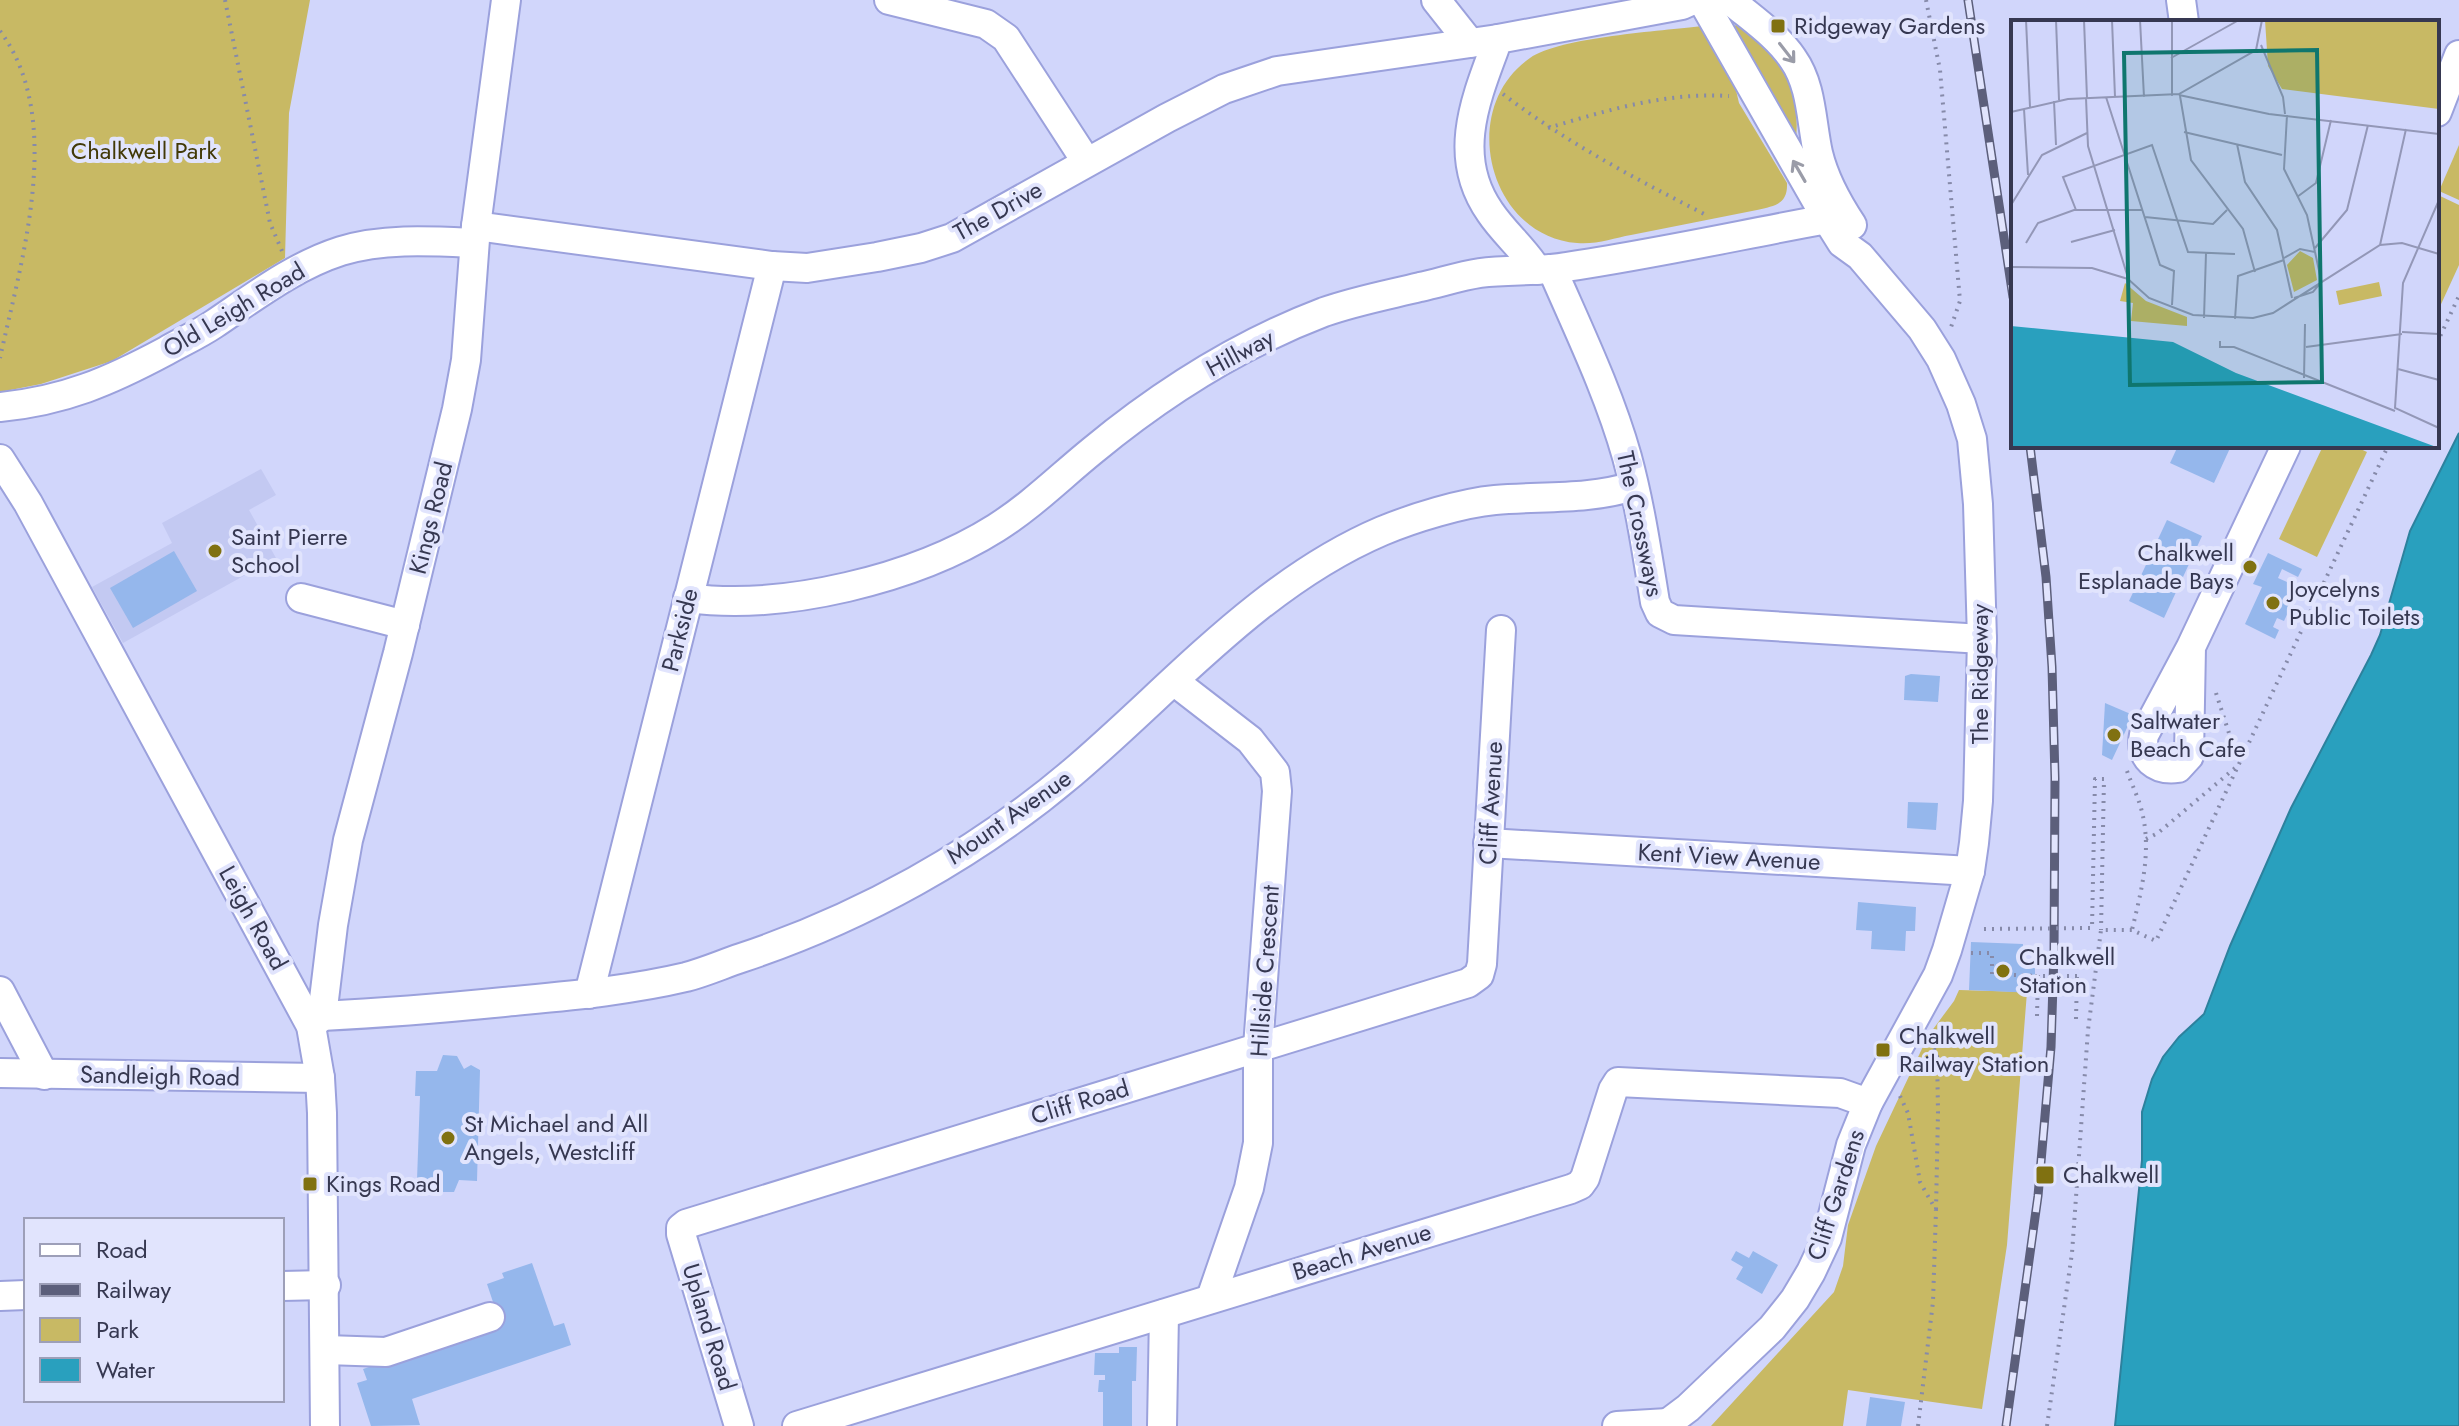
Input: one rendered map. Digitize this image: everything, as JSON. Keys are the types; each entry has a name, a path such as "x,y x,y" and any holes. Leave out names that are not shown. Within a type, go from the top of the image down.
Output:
{"street":[{"name":"Kings Road","path":"317,1021 348,840 405,625 457,409 466,360 475,235 506,0"},
{"path":"889,0 986,24 997,30 1006,38 1086,161"},
{"path":"1436,0 1470,43"},
{"path":"1545,270 1530,258 1489,211 1478,191 1469,152 1474,104 1498,39 1682,5 1693,0"},
{"name":"The Ridgeway","path":"1702,0 1756,97 1835,215"},
{"name":"The Ridgeway","path":"1730,0 1779,42 1793,59 1804,80 1819,156 1842,243 1860,256 1922,329 1941,359 1961,404 1972,439 1976,466 1982,639 1978,801 1970,871 1938,975 1868,1103"},
{"path":"2181,0 2184,20"},
{"name":"The Drive","path":"475,235 807,268 921,248 952,238 1086,161 1224,89 1277,71 1498,39"},
{"path":"2439,107 2459,55"},
{"name":"Hillway","path":"688,598 717,602 813,594 871,581 928,560 995,529 1150,405 1218,364 1285,329 1366,299 1481,273 1545,270 1653,254 1835,215"},
{"name":"Old Leigh Road","path":"0,407 60,398 124,373 210,327 292,272 341,251 475,235"},
{"name":"Parkside","path":"589,994 772,266"},
{"name":"The Crossways","path":"1545,270 1611,411 1633,486 1655,602 1660,613 1674,620 1982,639"},
{"path":"2191,647 2189,756 2178,768 2167,770 2151,763 2144,751 2144,735 2191,647 2285,448"},
{"name":"Leigh Road","path":"0,459 28,503 317,1021 326,1285 325,1426"},
{"name":"Mount Avenue","path":"317,1021 589,994 701,972 795,940 891,895 992,835 1070,775 1275,593 1383,530 1465,505 1609,492 1633,486"},
{"path":"301,598 405,625"},
{"name":"Cliff Avenue","path":"1479,975 1501,630"},
{"name":"Hillside Crescent","path":"1175,682 1250,740 1275,772 1277,791 1258,1047 1258,1143 1249,1188 1211,1298"},
{"name":"Kent View Avenue","path":"1488,843 1970,871"},
{"name":"Cliff Road","path":"681,1228 692,1222 1468,983 1479,975"},
{"path":"0,991 44,1075"},
{"name":"Sandleigh Road","path":"0,1073 320,1078"},
{"name":"Beach Avenue","path":"797,1426 1580,1185 1618,1082 1840,1093 1868,1103"},
{"name":"Cliff Gardens","path":"1668,1424 1772,1328 1795,1299 1827,1238 1851,1145 1868,1103"},
{"name":"Upland Road","path":"681,1228 739,1426"},
{"path":"284,1286 326,1285"},
{"path":"0,1296 24,1295"},
{"path":"1162,1426 1164,1314"},
{"path":"326,1350 386,1352 490,1317"},
{"path":"1617,1426 1668,1424"}],"path":[{"path":"225,0 270,223 292,272"},
{"path":"1926,0 1940,70 1960,301 1941,359"},
{"path":"0,31 26,83 35,154 31,214 0,358"},
{"path":"1483,79 1548,128 1608,164 1745,236"},
{"path":"1548,128 1624,106 1694,94 1756,97"},
{"path":"2439,339 2459,296"},
{"path":"2101,930 2132,930 2156,941 2387,448"},
{"path":"2220,706 2238,765"},
{"path":"2132,930 2145,878 2146,839 2142,812 2125,766 2144,751"},
{"path":"2146,839 2158,833 2238,765"},
{"path":"1984,929 2092,928 2095,779 2104,779 2101,930 2088,1030 2072,1253 2047,1426"},
{"path":"1947,950 1992,953 1992,974 2077,976 2076,1019"},
{"path":"2037,976 2037,1016"},
{"path":"1918,1426 1933,1302 1937,1053"},
{"path":"1887,1067 1908,1113 1920,1182 1936,1210"}],"shaded area":[{"name":"Saint Pierre School","path":"261,469 276,495 249,510 276,558 123,643 92,587 172,543 162,523"}],"green space":[{"name":"Chalkwell Park","path":"0,0 310,0 289,113 285,258 112,361 41,384 0,392"},
{"path":"1736,25 1764,48 1784,74 1795,103 1796,140 1728,31"},
{"path":"1702,26 1737,83 1739,103 1787,183 1783,200 1763,209 1591,243 1577,243 1546,235 1522,218 1504,195 1493,167 1489,137 1494,107 1507,80 1530,58 1564,45"},
{"path":"2459,145 2459,200 2439,191"},
{"path":"2439,195 2459,205 2459,265 2439,309"},
{"path":"2322,448 2358,448 2367,452 2317,557 2279,539"},
{"path":"1959,990 2027,992 2007,1245 1982,1409 1848,1390 1843,1426 1711,1426 1834,1292 1843,1266 1848,1225 1876,1146 1928,1036"}],"water":[{"path":"2459,433 2459,1426 2115,1426 2142,1160 2142,1112 2152,1079 2163,1057 2179,1037 2204,1014 2230,946 2291,808 2380,635 2410,531"}],"building":[{"path":"2177,448 2230,448 2214,483 2170,463"},
{"path":"2167,520 2202,536 2164,618 2129,601"},
{"path":"174,551 197,591 133,628 110,588"},
{"name":"Joycelyns Public Toilets","path":"2268,553 2302,569 2298,577 2282,569 2278,578 2296,582 2294,586 2299,589 2284,621 2277,618 2273,627 2279,630 2275,639 2245,624 2262,587 2253,584"},
{"path":"1905,676 1940,676 1938,702 1904,700"},
{"name":"Saltwater Beach Cafe","path":"2105,703 2133,715 2112,760 2102,755"},
{"path":"1908,802 1938,803 1936,830 1907,828"},
{"path":"1858,902 1916,907 1915,931 1906,931 1905,951 1871,949 1872,931 1856,930"},
{"name":"Chalkwell Station","path":"1971,942 2023,944 2022,966 2035,966 2035,993 1969,990"},
{"name":"St Michael and All Angels, Westcliff","path":"443,1055 457,1056 464,1069 471,1065 480,1070 477,1181 459,1180 454,1192 440,1192 433,1180 417,1180 420,1096 415,1096 416,1071 437,1071"},
{"path":"1736,1251 1749,1258 1753,1251 1778,1265 1762,1294 1736,1279 1743,1267 1731,1260"},
{"path":"532,1263 554,1326 564,1323 571,1345 412,1399 420,1425 371,1426 357,1383 367,1380 363,1369 500,1323 487,1284 504,1278 502,1273"},
{"path":"1119,1347 1137,1347 1136,1381 1132,1381 1132,1426 1103,1426 1103,1392 1098,1392 1099,1380 1105,1380 1105,1375 1094,1375 1095,1353 1119,1353"},
{"path":"1870,1397 1905,1402 1901,1426 1866,1426"}],"railway":[{"path":"1968,0 2011,284"},
{"path":"2006,1426 2038,1196 2051,1047 2054,952 2052,667 2046,577 2030,448"}],"place":[{"name":"Ridgeway Gardens","path":"1778,26"},
{"name":"Saint Pierre School","path":"215,551"},
{"name":"Chalkwell Esplanade Bays","path":"2250,567"},
{"name":"Joycelyns Public Toilets","path":"2273,603"},
{"name":"Saltwater Beach Cafe","path":"2114,735"},
{"name":"Chalkwell Station","path":"2003,971"},
{"name":"Chalkwell Railway Station","path":"1883,1050"},
{"name":"St Michael and All Angels, Westcliff","path":"448,1138"},
{"name":"Chalkwell","path":"2045,1175"},
{"name":"Kings Road","path":"310,1184"}]}
